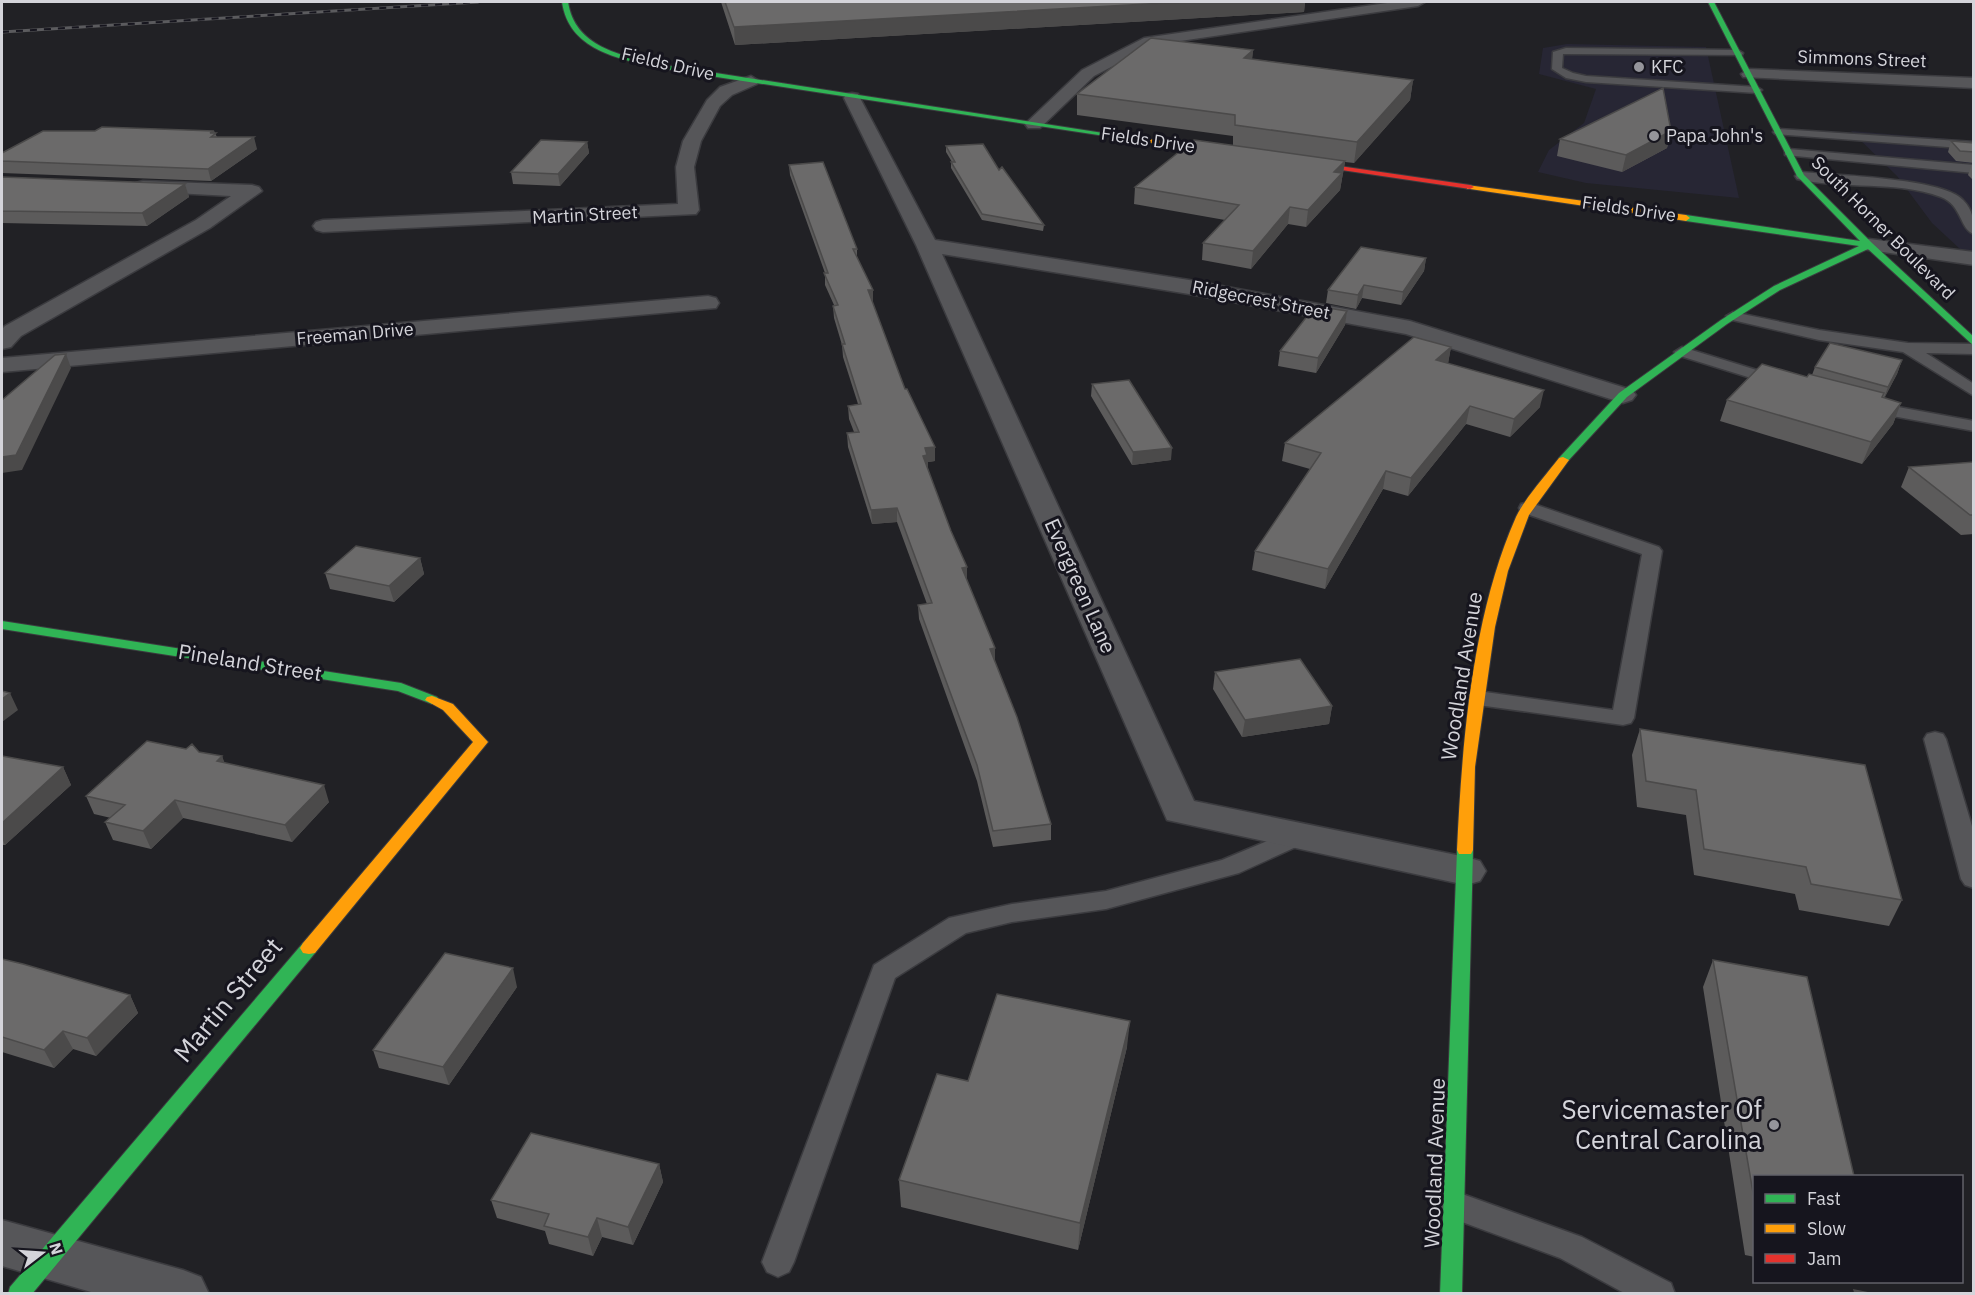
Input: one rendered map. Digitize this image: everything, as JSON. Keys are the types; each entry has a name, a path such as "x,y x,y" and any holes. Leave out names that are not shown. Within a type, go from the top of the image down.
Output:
{"street":[{"name":"Fields Drive","path":"565,2 571,28 587,41 621,55 665,66 852,98 1248,154"},
{"path":"1035,124 1088,73 1149,41 1418,2"},
{"name":"South Horner Boulevard","path":"1711,2 1801,176 1869,245 1974,343"},
{"name":"Simmons Street","path":"1749,74 1974,83"},
{"name":"Martin Street","path":"323,226 689,210 685,167 692,141 713,104 726,91 752,81"},
{"name":"Evergreen Lane","path":"852,98 927,245 1180,811 1466,871"},
{"name":"Fields Drive","path":"1283,159 1974,259"},
{"path":"2,342 13,331 203,224 252,191 121,186"},
{"name":"Ridgecrest Street","path":"927,245 1178,285 1410,328 1623,395"},
{"name":"Woodland Avenue","path":"1451,1293 1468,767 1488,627 1502,571 1522,515 1566,455 1623,395 1733,316 1777,288 1869,245"},
{"name":"Freeman Drive","path":"2,365 708,303"},
{"name":"Pineland Street","path":"2,625 401,687 448,707 481,742"},
{"name":"Martin Street","path":"33,1275 481,742"},
{"path":"2,1243 33,1275 183,1293"}],"lane":[{"path":"1710,87 1675,76 1591,70 1578,59 1558,52 1557,69 1570,76 1586,79 1710,87 1757,90"},
{"path":"1578,59 1738,53"},
{"path":"1779,132 1974,146"},
{"path":"1790,153 1974,169"},
{"path":"1801,176 1908,187 1943,195 1974,197"},
{"path":"1943,195 1957,201 1974,230"},
{"path":"1733,316 1819,334 1908,348 1974,350"},
{"path":"1908,348 1974,391"},
{"path":"1682,352 1791,386"},
{"path":"1857,404 1974,426"},
{"path":"1478,698 1623,718 1652,551 1528,508"},
{"path":"1935,739 1974,879"},
{"path":"778,1262 884,972 958,925 1012,913 1106,900 1230,867 1298,836"},
{"path":"1454,1204 1571,1247 1659,1293"}],"shaded area":[{"path":"1567,44 1706,47 1739,198 1586,183 1538,172 1549,150 1584,123 1596,89 1539,74 1543,48"},
{"path":"1851,131 1973,141 1973,261 1932,223 1897,176"}],"building":[{"path":"725,2 1183,2 734,27"},
{"path":"1151,38 1253,50 1244,58 1413,80 1357,142 1235,125 1235,115 1077,94"},
{"path":"1663,88 1671,131 1626,155 1560,139"},
{"path":"102,127 214,131 210,133 216,133 211,137 254,137 208,169 2,161 2,153 43,131 95,131"},
{"path":"541,140 587,142 558,174 511,172"},
{"path":"1194,140 1345,161 1334,172 1342,173 1308,210 1290,207 1253,251 1203,243 1239,205 1135,187"},
{"path":"1951,141 1974,143 1974,152 1960,151"},
{"path":"983,144 999,170 1002,167 1044,225 982,214 951,162 955,162 946,146"},
{"path":"823,162 857,249 853,249 873,290 868,290 905,389 935,447 925,448 927,455 923,456 967,567 962,568 995,648 990,649 1017,717 1051,824 993,831 977,765 918,605 932,603 897,508 871,510 847,433 859,432 848,406 861,404 833,306 838,305 824,273 828,273 789,165"},
{"path":"2,177 185,184 142,213 2,211"},
{"path":"1361,247 1426,258 1403,292 1364,285 1358,295 1328,290"},
{"path":"1315,306 1347,311 1318,358 1280,351"},
{"path":"1414,337 1451,347 1436,360 1544,390 1514,419 1470,406 1411,478 1386,471 1328,569 1255,551 1321,453 1285,443"},
{"path":"1830,343 1902,360 1888,387 1815,367"},
{"path":"66,354 16,455 2,457 2,400 55,355"},
{"path":"1762,364 1807,377 1809,374 1884,393 1882,397 1901,403 1871,442 1727,400"},
{"path":"1129,380 1172,448 1133,452 1092,384"},
{"path":"1974,462 1974,515 1970,515 1909,467"},
{"path":"356,546 420,558 389,586 325,573"},
{"path":"1300,659 1332,706 1245,720 1215,672"},
{"path":"2,691 10,693 2,699"},
{"path":"1640,729 1865,765 1902,900 1811,884 1806,867 1704,849 1696,790 1646,781"},
{"path":"147,741 186,749 192,744 199,752 222,756 217,761 324,785 285,825 175,800 143,831 105,822 125,805 86,796"},
{"path":"2,756 63,767 2,823"},
{"path":"445,953 513,968 443,1067 373,1050"},
{"path":"2,959 130,995 87,1038 63,1031 44,1050 2,1037"},
{"path":"1713,960 1807,977 1854,1175 1753,1175 1753,1192"},
{"path":"997,994 1130,1021 1080,1223 899,1180 937,1074 968,1081"},
{"path":"531,1133 659,1164 628,1227 597,1218 588,1237 544,1226 549,1214 491,1200"}],"railway":[{"path":"2,32 478,2"}],"traffic: fast":[{"path":"565,2 572,26 584,39 612,53 658,66 1151,141"},
{"path":"1711,2 1801,176 1869,245 1974,343"},
{"path":"1686,218 1869,245"},
{"path":"1563,460 1623,395 1724,322 1777,288 1869,245"},
{"path":"2,625 401,687 432,700"},
{"path":"1451,1294 1465,850"},
{"path":"18,1294 309,948"}],"traffic: slow":[{"path":"1151,141 1232,152"},
{"path":"1470,187 1686,218"},
{"path":"1465,850 1468,767 1488,627 1502,571 1523,515 1563,460"},
{"path":"309,948 481,742 448,707 432,700"}],"traffic: jam":[{"path":"1301,162 1470,187"}],"place":[{"name":"KFC","path":"1639,67"},
{"name":"Papa John's","path":"1654,136"},
{"name":"Servicemaster Of Central Carolina","path":"1774,1125"}]}
